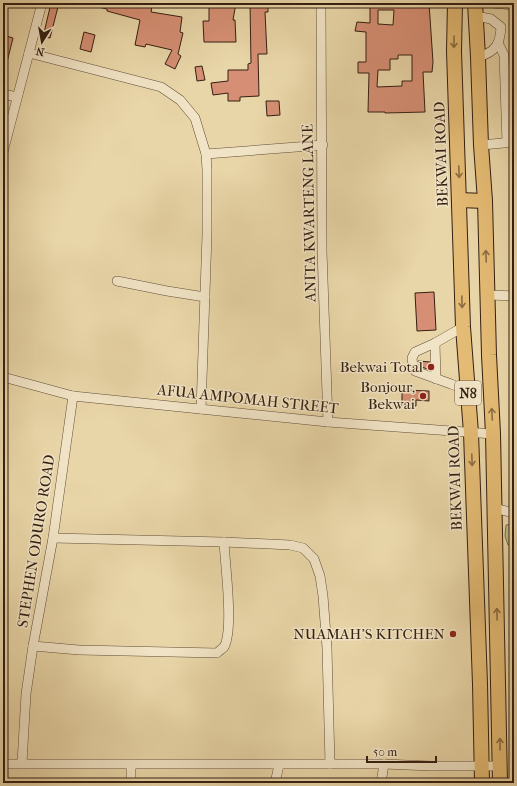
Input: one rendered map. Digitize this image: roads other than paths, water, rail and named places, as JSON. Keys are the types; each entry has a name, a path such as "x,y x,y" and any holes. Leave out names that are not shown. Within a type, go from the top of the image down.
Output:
{"highway":[{"name":"BEKWAI ROAD","path":"455,3 454,51 463,327 471,433 482,783"},
{"name":"N8","path":"475,10 485,201 500,783"},
{"path":"459,200 485,201"}],"street":[{"path":"3,152 30,54 42,3"},
{"name":"ANITA KWARTENG LANE","path":"321,3 322,251 328,422"},
{"path":"492,3 514,5"},
{"path":"475,10 491,19 501,27 500,40 495,48 488,54 478,57"},
{"path":"481,145 511,142 504,55 498,43"},
{"path":"30,54 161,87 180,100 194,118 206,154 207,234 201,409"},
{"path":"3,94 17,97"},
{"path":"206,154 322,145"},
{"path":"117,281 205,298"},
{"path":"487,295 514,296"},
{"path":"463,327 435,343 415,352 412,358 415,371 468,391"},
{"path":"435,343 436,379"},
{"name":"AFUA AMPOMAH STREET","path":"3,377 73,396 328,422 492,434"},
{"name":"STEPHEN ODURO ROAD","path":"22,763 26,694 33,646 53,538 73,396"},
{"path":"494,508 514,513"},
{"path":"53,538 224,542 290,545 303,548 314,558 320,576 327,648 330,764"},
{"path":"33,646 79,650 217,653 223,647 227,637 228,597 224,542"},
{"path":"3,764 384,764 500,766"},
{"path":"381,783 384,764"},
{"path":"131,765 131,783"},
{"path":"275,783 280,765"}],"place":[{"name":"Bekwai Total","path":"431,367"},
{"name":"Bonjour, Bekwai","path":"423,396"},
{"name":"NUAMAH'S KITCHEN","path":"453,634"}]}
